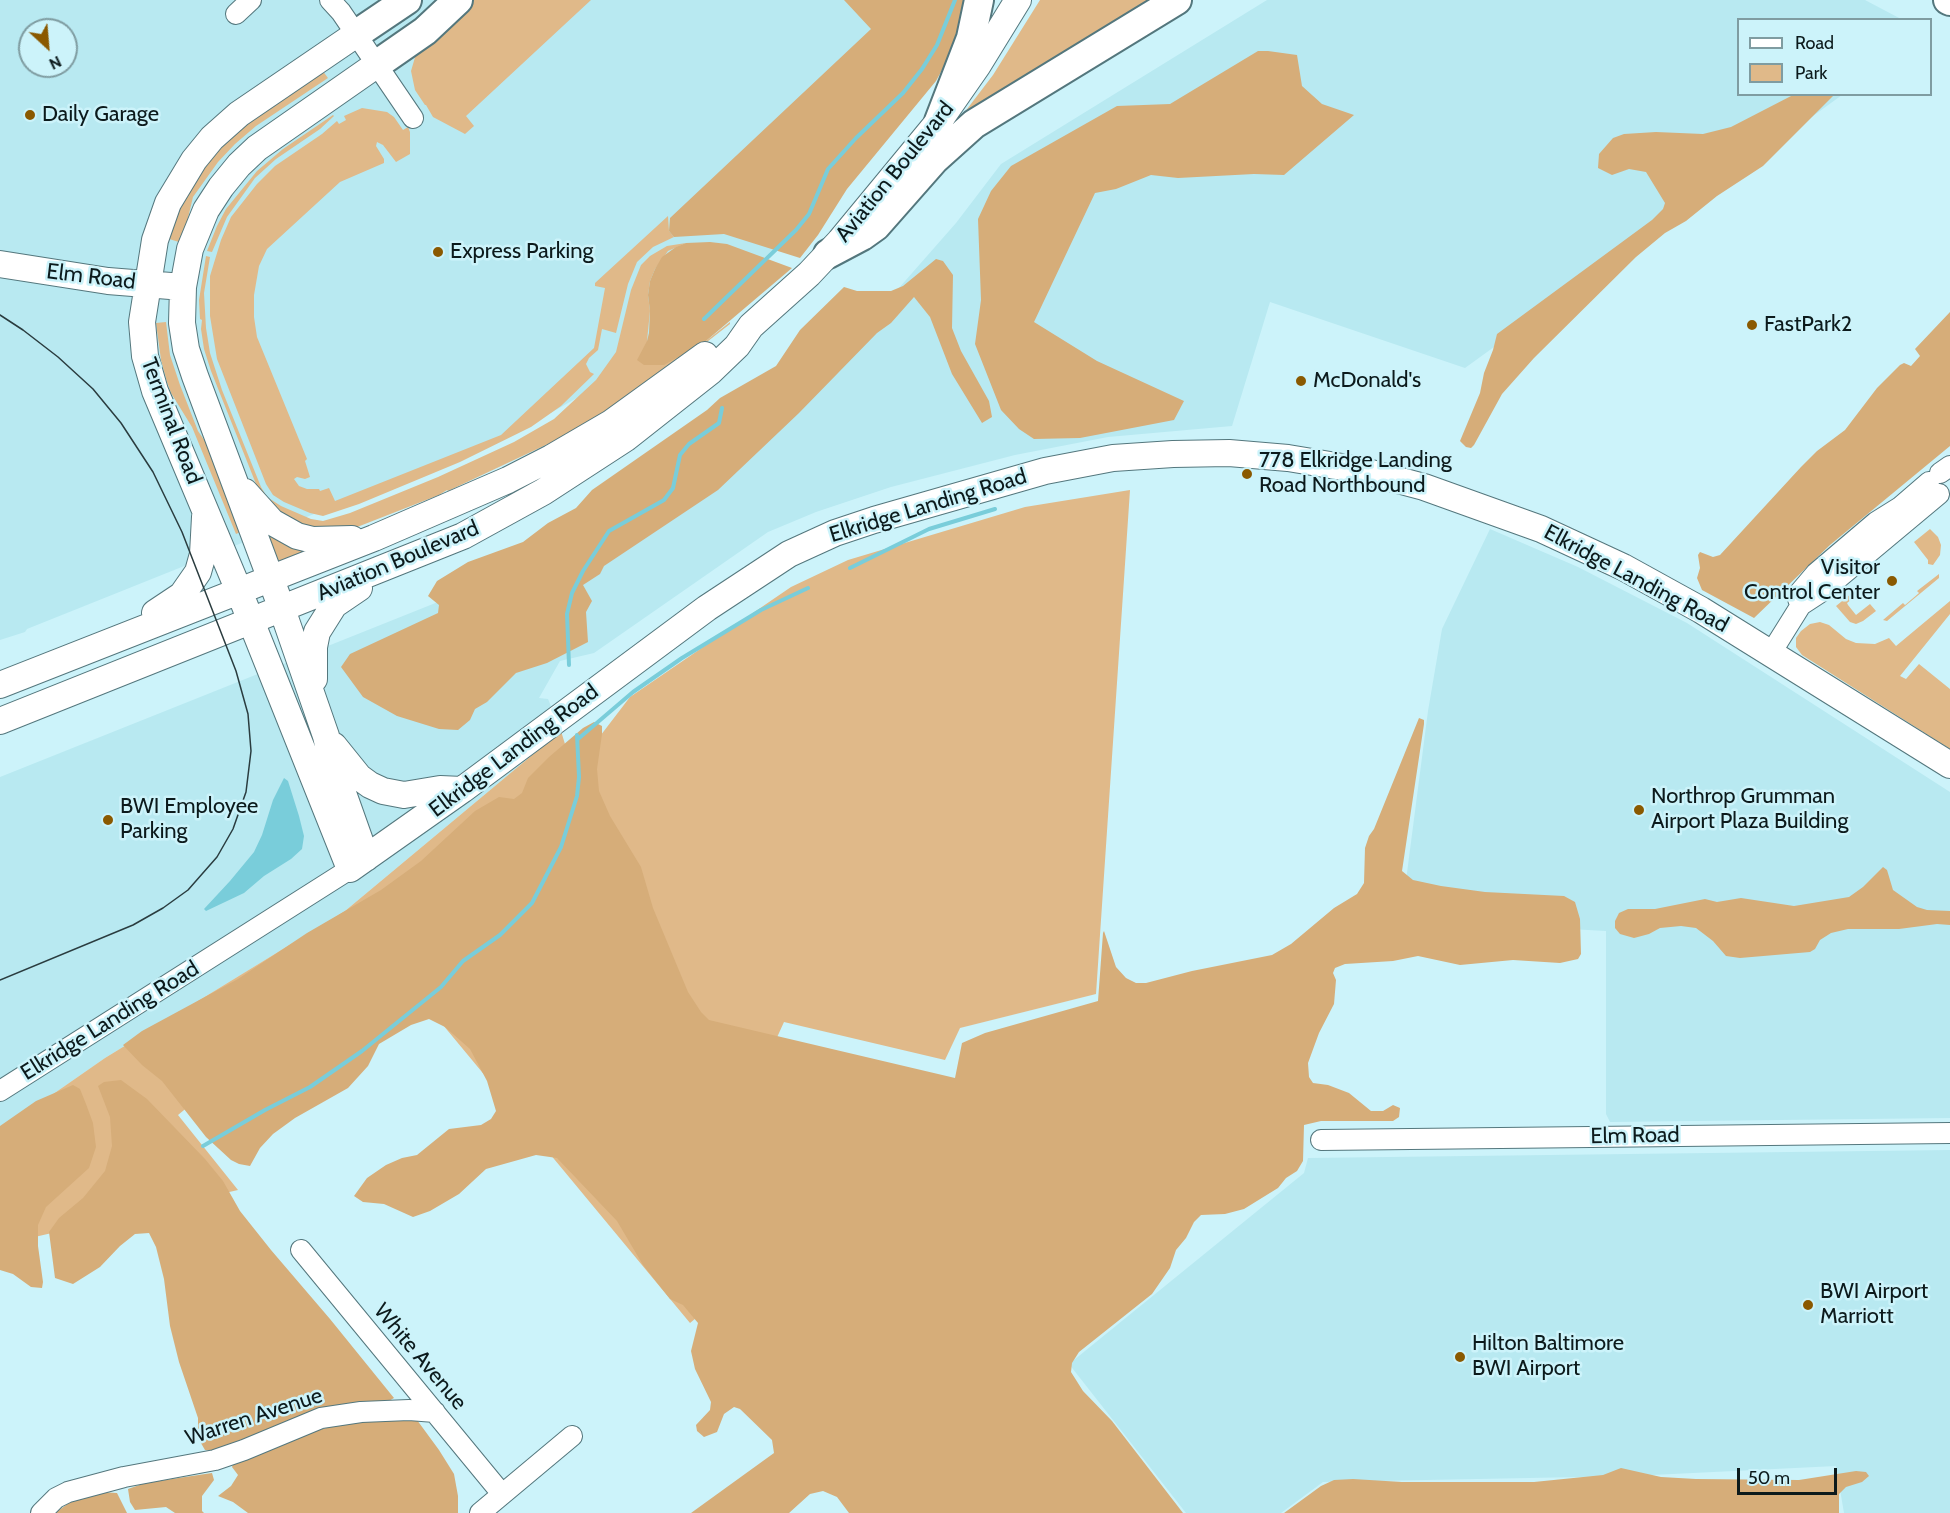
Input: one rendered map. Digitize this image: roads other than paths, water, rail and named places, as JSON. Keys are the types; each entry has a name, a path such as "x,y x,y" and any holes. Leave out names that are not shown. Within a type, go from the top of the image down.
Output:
{"highway":[{"path":"355,35 406,0"},
{"path":"376,65 425,31 458,0"},
{"path":"939,121 971,38 979,0"},
{"path":"828,254 876,226 935,159 974,124 1177,0"}],"main road":[{"name":"Aviation Boulevard","path":"0,721 463,536 501,516 597,458 711,371 751,327 828,254 875,201 939,121 978,65 1018,0"},
{"name":"Terminal Road","path":"355,35 239,114 204,147 180,181 164,212 152,249 142,321 147,365 160,404 239,591 296,736 358,863"},
{"name":"Terminal Road","path":"358,863 326,736 271,578 186,349 182,323 183,287 190,249 206,210 238,165 268,139 376,65"},
{"name":"Elm Road","path":"0,264 108,281 183,287"},
{"name":"Aviation Boulevard","path":"0,685 374,538 471,497 560,453 626,413 708,352 751,327"},
{"name":"Elkridge Landing Road","path":"358,863 462,790 707,609 789,554 835,534 893,514 1045,471 1113,458 1173,454 1229,453 1288,458 1360,470 1424,487 1541,529 1623,567 1701,610 1950,765"},
{"path":"235,479 272,522 297,536 313,540 374,538"},
{"path":"89,650 163,609 188,588 198,572 203,554 205,516 202,502"},
{"path":"315,704 314,647 317,632 325,618 334,605 405,561"},
{"path":"326,736 354,771 364,781 378,789 404,795 440,789 462,790"}],"street":[{"path":"236,14 251,0"},
{"path":"330,0 341,12 413,118"},
{"path":"1771,653 1801,605 1824,590 1943,481"},
{"name":"Elkridge Landing Road","path":"0,1091 358,863"},
{"name":"Elm Road","path":"1321,1140 1950,1133"},
{"name":"White Avenue","path":"301,1250 502,1494"},
{"name":"Warren Avenue","path":"41,1513 56,1498 68,1492 103,1482 215,1460 321,1418 361,1412 409,1410 435,1412"},
{"path":"480,1513 572,1436"}],"waterway":[{"path":"704,319 796,230 809,214 828,169 856,138 903,93 922,69 937,45 955,0"},
{"path":"569,665 567,614 572,593 583,571 609,531 664,500 673,488 680,455 689,444 719,423 722,408"},
{"path":"850,568 929,529 995,509"},
{"path":"578,739 633,692 682,658 761,610 808,588"},
{"path":"203,1146 310,1087 362,1051 441,987 463,961 500,935 532,903 561,847 577,796 579,777 577,735"}],"tram line":[{"path":"0,315 58,357 93,389 121,423 153,472 182,532 236,671 248,714 251,751 246,792 233,829 217,857 188,890 133,925 0,980"}],"place":[{"name":"Daily Garage","path":"30,115"},
{"name":"Express Parking","path":"438,252"},
{"name":"FastPark2","path":"1752,325"},
{"name":"McDonald's","path":"1301,381"},
{"name":"778 Elkridge Landing Road Northbound","path":"1247,474"},
{"name":"Visitor Control Center","path":"1892,581"},
{"name":"Northrop Grumman Airport Plaza Building","path":"1639,810"},
{"name":"BWI Employee Parking","path":"108,820"},
{"name":"BWI Airport Marriott","path":"1808,1305"},
{"name":"Hilton Baltimore BWI Airport","path":"1460,1357"}]}
